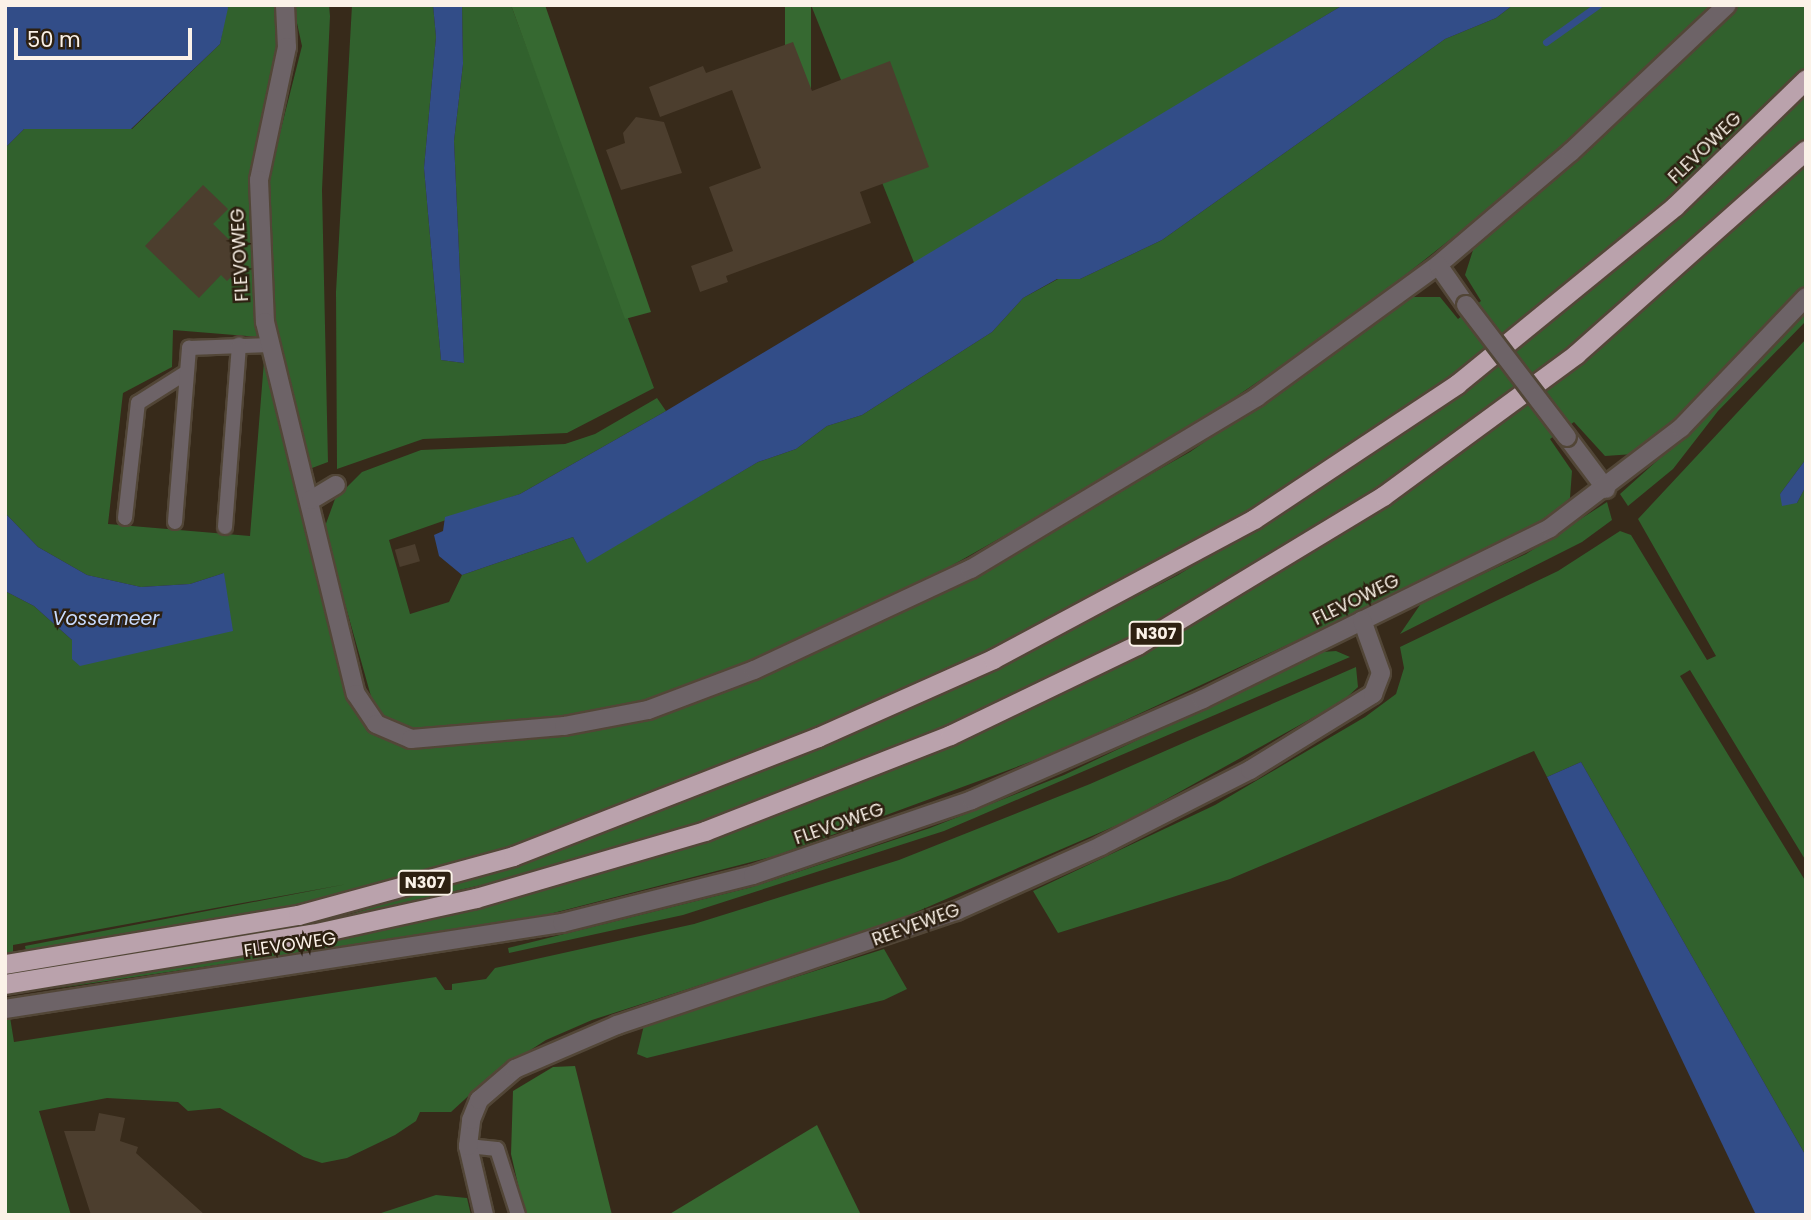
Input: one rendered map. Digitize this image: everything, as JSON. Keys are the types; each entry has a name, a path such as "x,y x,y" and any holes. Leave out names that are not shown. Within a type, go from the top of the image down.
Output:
{"highway":[{"name":"FLEVOWEG","path":"11,973 298,915 513,856 818,737 1006,653 1254,519 1457,384 1675,206 1806,79"},
{"name":"FLEVOWEG","path":"11,973 312,934 490,894 705,831 950,735 1137,645 1383,496 1586,346 1806,150"}],"street":[{"name":"FLEVOWEG","path":"285,5 287,47 259,180 270,345 356,694 376,724 411,739 605,720 713,687 971,569 1257,397 1438,265 1571,152 1727,5"},
{"path":"1438,265 1606,489"},
{"name":"FLEVOWEG","path":"13,1008 476,940 642,906 753,875 972,800 1203,699 1518,546 1606,489 1681,428 1806,297"},
{"path":"310,500 336,485"},
{"name":"REEVEWEG","path":"484,1215 468,1146 479,1100 515,1069 617,1025 900,933 1009,889 1181,806 1311,735 1374,694 1379,683 1379,662 1362,620"}],"lane":[{"path":"175,522 189,348 196,344 270,345"},
{"path":"225,527 239,345"},
{"path":"125,518 138,403 187,372"},
{"path":"468,1146 497,1149 518,1215"}],"green space":[{"path":"227,5 279,5 283,28 251,179 260,337 173,330 172,367 123,393 108,524 250,536 264,361 353,707 378,737 416,749 564,735 644,721 744,685 908,610 1190,452 1412,297 1440,297 1458,319 1481,301 1465,275 1474,247 1582,156 1739,5 1806,5 1806,67 1703,169 1570,285 1436,388 1241,517 1055,621 888,698 505,849 285,907 26,951 25,946 347,884 13,945 13,952 5,953 5,591 34,606 72,640 72,659 224,573 190,584 141,587 87,575 38,547 5,513 5,148 24,129 132,129 220,44"},
{"path":"293,5 329,5 330,16 322,190 328,462 312,468 273,331 268,180 302,46"},
{"path":"352,5 433,5 436,37 424,168 441,360 464,363 454,141 463,64 462,5 511,5 654,388 567,433 423,439 337,469 336,292"},
{"path":"511,5 545,5 651,312 625,319"},
{"path":"785,5 811,5 811,236 785,236"},
{"path":"811,5 1343,5 915,265"},
{"path":"1513,5 1713,5 1523,182 1342,325 1163,446 935,575 762,657 640,702 580,714 417,731 388,721 374,707 324,529 335,499 362,472 421,450 565,444 595,434 657,398 666,411 520,494 389,540 410,614 449,602 462,575 573,537 587,562 758,462 796,449 827,426 862,415 992,332 1023,298 1058,279 1080,279 1162,240 1445,39 1496,18"},
{"path":"1806,92 1806,138 1600,325 1408,469 1139,633 933,733 701,823 499,881 345,916 574,842 811,748 995,669 1178,575 1307,496 1492,368 1620,265"},
{"path":"1806,162 1806,285 1683,412 1634,454 1605,456 1574,422 1550,439 1572,471 1570,498 1541,523 1483,554 1057,752 775,856 526,920 52,989 272,951 557,885 782,813 985,729 1244,594 1408,490 1633,320"},
{"path":"1806,311 1806,321 1718,411 1673,469 1628,506 1620,494 1698,424"},
{"path":"1806,339 1806,459 1780,494 1797,503 1806,486 1806,861 1690,670 1680,676 1806,882 1806,1156 1581,762 1547,777 1534,751 1230,879 1058,933 1033,891 1215,805 1365,717 1396,694 1404,668 1400,647 1558,571 1620,531 1631,535 1707,660 1716,656 1638,519"},
{"path":"1607,502 1612,520 1582,542 1400,634 1422,602 1526,554"},
{"path":"1336,651 1350,657 944,831 683,915 509,953 508,948 752,887 930,828 1064,775 1322,652"},
{"path":"1356,667 1358,687 1343,701 1129,820 886,925 592,1020 546,1040 490,1076 451,1112 420,1112 416,1121 395,1135 347,1158 322,1163 304,1157 220,1108 188,1111 178,1102 107,1098 39,1111 71,1215 5,1215 5,986 14,1042 436,977 445,990 452,990 452,984 486,979 495,968 694,924 899,860 1090,784"},
{"path":"884,949 907,989 884,1000 647,1058 637,1054 644,1025"},
{"path":"575,1066 612,1215 525,1215 511,1154 513,1091 553,1067"},
{"path":"817,1125 861,1215 668,1215"},
{"path":"436,1195 467,1198 471,1215 375,1215"}],"water":[{"path":"5,5 227,5 228,8 220,44 131,129 24,129 5,148"},
{"path":"433,5 462,5 463,64 454,141 464,363 441,360 424,168 436,37"},
{"path":"1343,5 1513,5 1496,18 1445,39 1162,240 1080,279 1057,279 1023,298 992,332 862,415 827,426 796,449 758,462 587,563 573,537 462,575 439,556 434,535 443,531 445,517 520,494 666,411"},
{"path":"1806,459 1806,486 1797,503 1782,506 1780,494"},
{"name":"Vossemeer","path":"5,513 38,547 87,575 141,587 190,584 224,573 233,631 80,666 72,659 72,640 34,606 5,591"},
{"path":"1581,762 1806,1156 1806,1215 1756,1215 1547,777"}],"building":[{"path":"793,42 812,91 890,61 929,167 860,192 871,223 726,276 728,282 700,292 691,266 733,251 709,187 761,168 732,90 660,117 649,87 703,66 706,73"},
{"path":"636,117 664,122 682,173 621,190 606,150 625,143 623,133"},
{"path":"203,185 228,209 213,224 249,259 227,281 221,275 199,298 145,246"},
{"path":"415,544 420,561 400,567 395,550"},
{"path":"99,1113 125,1118 120,1141 138,1147 136,1153 205,1215 91,1215 64,1131 95,1131"}],"waterway":[{"path":"1546,42 1598,5"}]}
